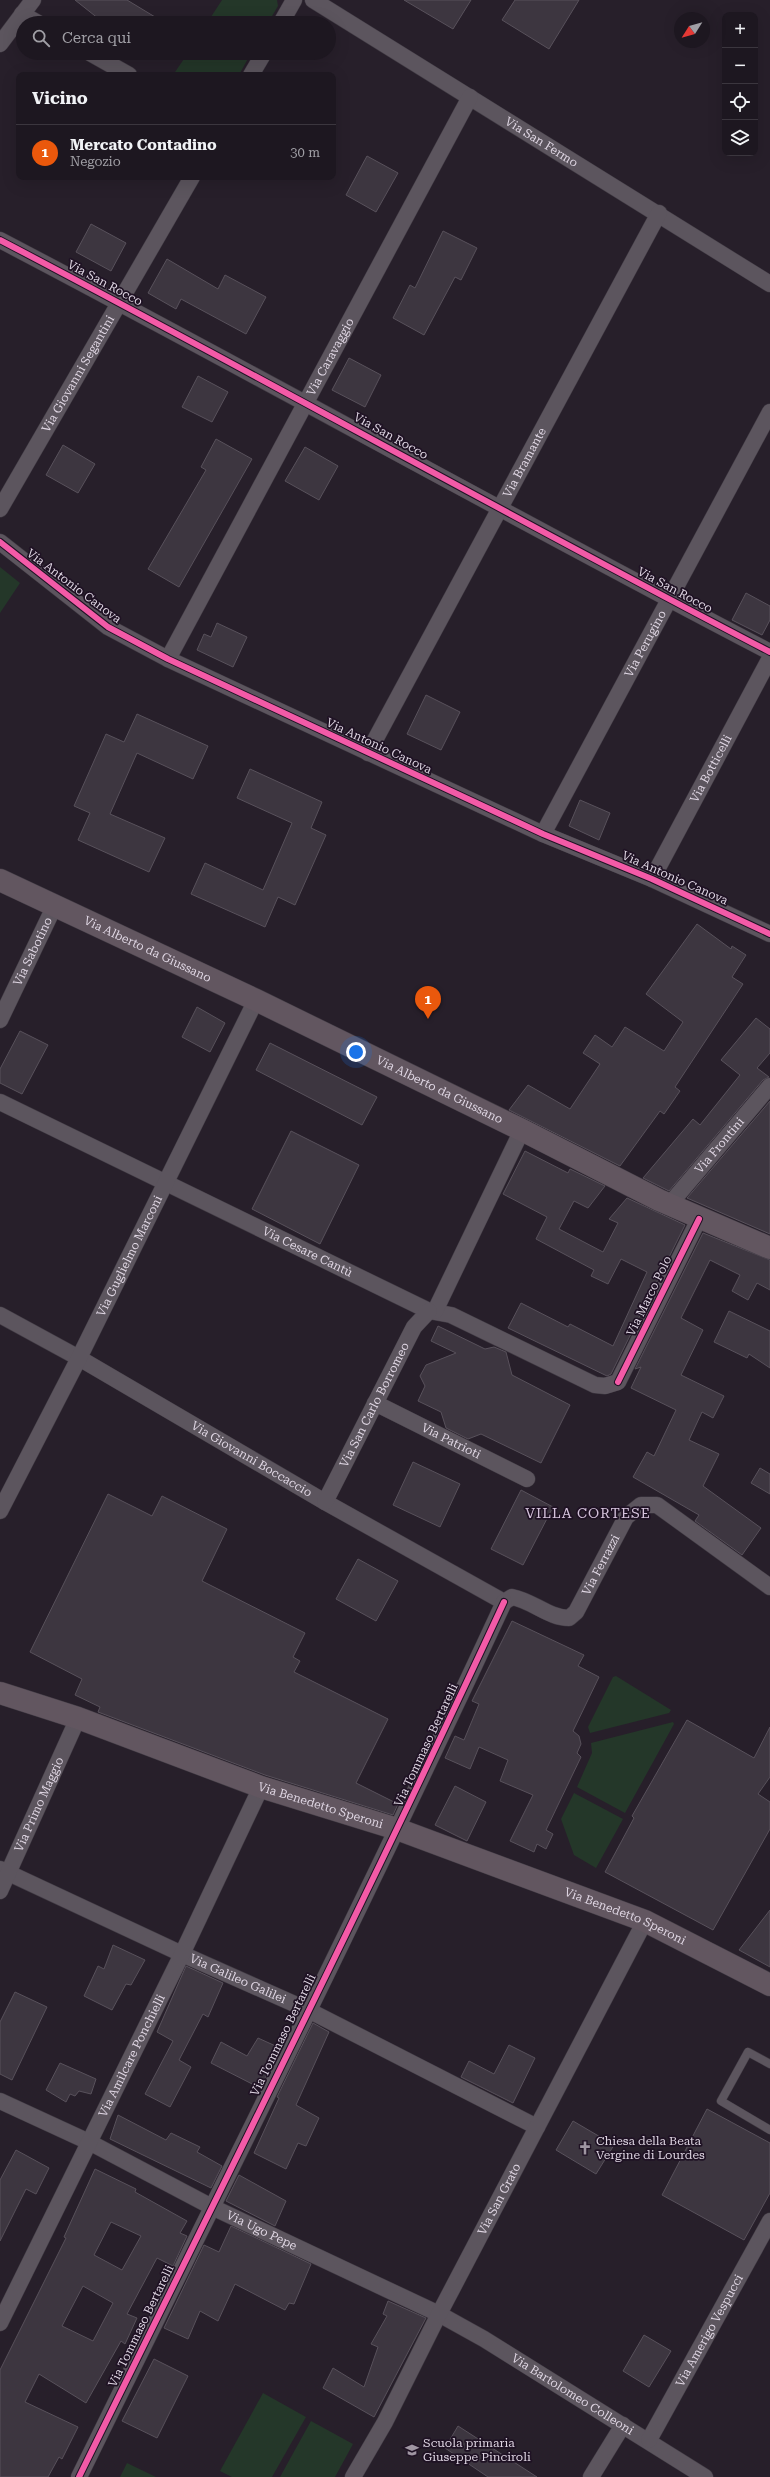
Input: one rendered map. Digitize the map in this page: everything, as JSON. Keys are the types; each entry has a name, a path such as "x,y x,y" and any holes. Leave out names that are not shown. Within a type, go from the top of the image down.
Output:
{"street":[{"path":"26,16 22,14 33,0"},
{"path":"285,16 294,0"},
{"name":"Via San Fermo","path":"313,0 659,213 770,284"},
{"path":"0,44 16,22"},
{"path":"102,60 124,72"},
{"path":"253,72 260,60"},
{"name":"Via Caravaggio","path":"168,659 470,97"},
{"name":"Via Giovanni Segantini","path":"0,509 190,180"},
{"name":"Via Bramante","path":"368,753 659,213"},
{"name":"Via San Rocco","path":"0,240 306,402 500,509 770,652"},
{"name":"Via Perugino","path":"543,834 668,599 770,412"},
{"name":"Via Antonio Canova","path":"0,542 108,627 168,659 543,834 652,879 770,934"},
{"name":"Via Botticelli","path":"652,879 770,658"},
{"name":"Via Alberto da Giussano","path":"0,880 256,1000 522,1130 669,1205 770,1248"},
{"name":"Via Sabotino","path":"0,1020 55,906"},
{"name":"Via Guglielmo Marconi","path":"0,1511 79,1358 256,1000"},
{"name":"Via Frontini","path":"669,1205 770,1086"},
{"name":"Via Cesare Cantù","path":"0,1102 432,1311 451,1315 595,1385 605,1386 618,1382"},
{"name":"Via San Carlo Borromeo","path":"325,1502 414,1327 432,1311 522,1130"},
{"name":"Via Marco Polo","path":"618,1382 699,1219"},
{"name":"Via Giovanni Boccaccio","path":"0,1315 79,1358 325,1502 504,1602"},
{"name":"Via Patrioti","path":"375,1403 527,1479"},
{"name":"Via Ferrazzi","path":"504,1602 512,1596 526,1599 559,1618 569,1618 576,1612 626,1516 641,1505 657,1505 770,1587"},
{"name":"Via Tommaso Bertarelli","path":"79,2477 398,1830 504,1602"},
{"name":"Via Benedetto Speroni","path":"0,1692 78,1718 261,1787 398,1830 645,1921 770,1985"},
{"name":"Via Primo Maggio","path":"0,1891 4,1870 78,1718"},
{"name":"Via Amilcare Ponchielli","path":"0,2323 182,1954 261,1787"},
{"name":"Via Galileo Galilei","path":"4,1870 182,1954 308,2010 537,2127"},
{"name":"Via San Grato","path":"353,2477 385,2422 439,2314 645,1921"},
{"name":"Via Ugo Pepe","path":"0,2101 89,2142 212,2208 439,2314"},
{"name":"Via Amerigo Vespucci","path":"649,2440 770,2221"},
{"name":"Via Bartolomeo Colleoni","path":"439,2314 484,2339 649,2440 705,2477"},
{"path":"591,2477 623,2425"}],"lane":[{"path":"770,2064 748,2052 721,2101 770,2130"}],"green space":[{"path":"222,0 277,0 278,6 272,16 212,16"},
{"path":"183,60 247,60 241,72 175,72"},
{"path":"0,567 20,583 0,613"},
{"path":"616,1676 671,1710 669,1713 590,1733 588,1727 613,1677"},
{"path":"673,1722 674,1724 625,1813 577,1787 592,1753 591,1743"},
{"path":"574,1793 623,1819 596,1868 574,1855 561,1819"},
{"path":"263,2393 306,2417 272,2477 232,2477 220,2471"},
{"path":"311,2421 353,2444 335,2477 280,2477"},
{"path":"127,2463 156,2477 120,2477"}],"building":[{"path":"75,0 127,0 153,16 95,16"},
{"path":"404,0 471,0 453,29"},
{"path":"515,0 579,0 549,49 502,20"},
{"path":"367,156 398,173 376,212 346,195"},
{"path":"91,224 126,243 111,271 76,252"},
{"path":"443,231 477,248 461,280 455,277 424,335 393,318 410,285 415,288"},
{"path":"167,259 218,289 225,275 266,297 246,334 181,299 176,309 148,293"},
{"path":"349,358 381,375 365,407 332,390"},
{"path":"198,376 228,392 212,422 182,407"},
{"path":"216,439 252,459 179,587 148,569 206,470 201,467"},
{"path":"63,445 95,464 78,493 46,475"},
{"path":"305,447 338,466 319,500 285,481"},
{"path":"746,593 770,606 770,620 762,635 732,620"},
{"path":"217,623 247,637 233,667 197,650 204,634 211,637"},
{"path":"426,695 460,712 441,750 407,734"},
{"path":"137,714 208,746 193,779 137,753 110,814 165,838 149,872 78,840 90,813 74,806 106,734 124,742"},
{"path":"250,769 322,802 311,828 326,835 295,905 278,897 265,927 191,894 205,863 263,890 292,823 237,798"},
{"path":"580,800 610,813 599,840 569,826"},
{"path":"697,924 731,949 732,946 746,955 732,977 743,984 675,1087 680,1091 664,1114 660,1111 620,1166 509,1110 528,1085 570,1109 600,1064 583,1053 595,1035 612,1047 625,1027 664,1051 683,1022 646,994"},
{"path":"197,1007 225,1023 210,1052 182,1037"},
{"path":"756,1018 770,1029 770,1053 757,1068 769,1077 763,1080 669,1191 643,1178 693,1119 700,1125 740,1075 721,1060"},
{"path":"20,1031 48,1045 22,1094 0,1083 0,1069"},
{"path":"270,1043 377,1097 362,1125 256,1070"},
{"path":"770,1101 770,1234 687,1198"},
{"path":"291,1131 359,1165 320,1244 252,1209"},
{"path":"525,1151 568,1173 570,1169 605,1186 588,1208 574,1201 559,1229 603,1252 618,1223 609,1219 627,1198 685,1225 611,1374 607,1376 508,1328 521,1303 568,1327 570,1324 613,1346 647,1272 621,1259 608,1284 591,1276 594,1270 536,1239 547,1217 503,1194"},
{"path":"703,1233 770,1260 770,1290 757,1283 748,1300 732,1291 740,1275 710,1260 681,1318 703,1330 681,1375 724,1396 713,1418 702,1412 689,1440 719,1454 703,1486 761,1528 742,1555 695,1521 699,1515 633,1477 647,1452 654,1456 676,1410 631,1388 641,1367 635,1369"},
{"path":"729,1311 770,1331 770,1368 749,1354 747,1358 714,1342"},
{"path":"438,1326 485,1349 494,1347 506,1352 512,1375 570,1405 541,1463 481,1434 468,1439 446,1428 441,1412 418,1401 425,1386 420,1376 426,1365 456,1353 431,1341"},
{"path":"413,1462 460,1484 440,1527 393,1505"},
{"path":"760,1468 770,1474 770,1494 751,1483"},
{"path":"521,1490 553,1507 523,1565 491,1549"},
{"path":"108,1494 152,1516 162,1496 227,1529 202,1581 305,1633 293,1657 300,1661 294,1672 388,1719 356,1783 398,1804 393,1815 265,1775 98,1712 100,1707 75,1695 82,1679 30,1652"},
{"path":"358,1559 398,1581 376,1621 336,1599"},
{"path":"512,1621 584,1655 578,1666 599,1677 573,1731 579,1736 581,1744 577,1753 581,1757 546,1830 553,1834 546,1849 537,1844 534,1852 510,1841 533,1795 500,1781 508,1760 479,1747 470,1769 445,1758 455,1736 464,1740 479,1704 472,1701"},
{"path":"687,1720 754,1758 770,1727 770,1777 758,1794 770,1802 770,1829 713,1930 605,1872 634,1818 632,1816"},
{"path":"455,1786 486,1802 467,1841 435,1825"},
{"path":"770,1910 770,1967 739,1950"},
{"path":"113,1945 145,1960 131,1985 126,1984 112,2010 84,1996 98,1966 104,1969"},
{"path":"186,1966 223,1983 208,2017 203,2014 179,2060 191,2067 170,2107 145,2094 173,2041 157,2032"},
{"path":"15,1992 47,2007 12,2080 0,2074 0,2022"},
{"path":"313,2023 329,2032 296,2105 319,2118 306,2146 298,2143 286,2169 254,2153 279,2098 277,2097"},
{"path":"258,2038 280,2048 260,2088 211,2063 221,2042 247,2056"},
{"path":"509,2045 535,2058 513,2103 461,2077 469,2061 494,2074"},
{"path":"60,2063 96,2079 91,2094 79,2091 75,2096 70,2094 66,2102 46,2090"},
{"path":"707,2109 770,2143 770,2193 744,2240 662,2195"},
{"path":"118,2115 166,2140 171,2133 200,2147 197,2152 222,2166 211,2188 110,2139"},
{"name":"Chiesa della Beata Vergine di Lourdes","path":"573,2121 614,2145 596,2174 556,2150"},
{"path":"16,2150 49,2168 36,2194 26,2189 0,2241 0,2180"},
{"path":"95,2169 136,2189 135,2192 187,2221 180,2233 187,2236 173,2266 157,2258 127,2314 137,2318 125,2344 121,2341 86,2403 39,2374 25,2402 78,2427 62,2459 59,2457 48,2477 0,2477 0,2370 66,2238 64,2237","holes":["111,2222 141,2236 122,2270 94,2255","83,2286 113,2303 93,2341 62,2326"]},
{"path":"239,2175 286,2201 275,2226 226,2201"},
{"path":"231,2226 311,2264 294,2304 289,2303 285,2310 235,2284 218,2321 200,2311 188,2339 164,2328 204,2245 219,2252"},
{"path":"388,2301 426,2318 374,2417 323,2388 333,2368 364,2387 378,2347 371,2344 387,2316 383,2314"},
{"path":"644,2335 671,2351 649,2387 623,2371"},
{"path":"154,2359 188,2376 157,2438 122,2421"},
{"path":"458,2426 537,2477 488,2477 445,2448"}],"cycle path":[{"path":"0,240 770,652"},
{"path":"0,542 108,627 168,659 543,834 652,879 770,934"},
{"path":"618,1382 699,1219"},
{"path":"79,2477 400,1822 504,1602"}],"place":[{"name":"Mercato Contadino","path":"428,1019"},
{"name":"Chiesa della Beata Vergine di Lourdes","path":"585,2148"},
{"name":"Scuola primaria Giuseppe Pinciroli","path":"412,2450"}],"district":[{"name":"VILLA CORTESE","path":"588,1513"}]}
